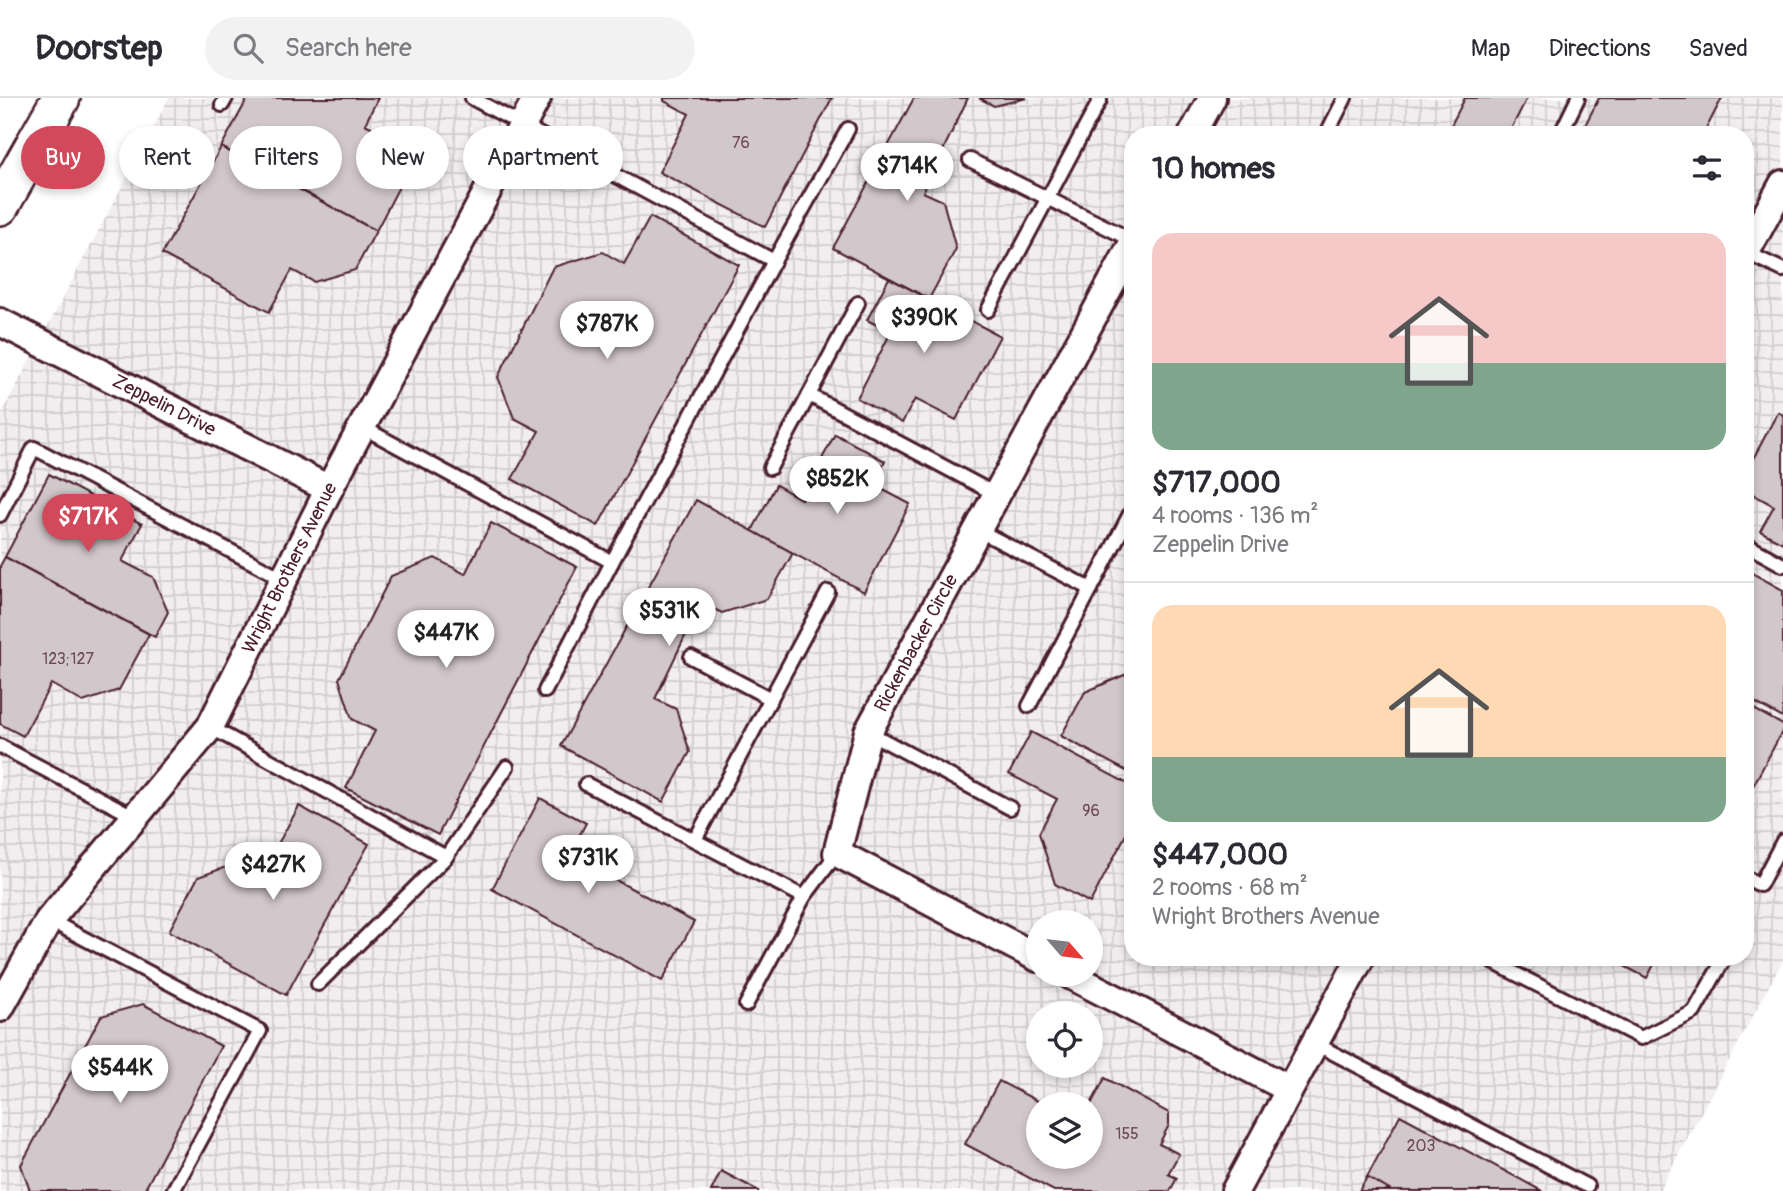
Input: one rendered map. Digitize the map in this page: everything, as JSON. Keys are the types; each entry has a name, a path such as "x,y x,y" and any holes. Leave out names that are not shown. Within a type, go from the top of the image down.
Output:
{"main road":[{"path":"0,206 61,98"}],"street":[{"name":"Wright Brothers Avenue","path":"0,1008 49,920 210,727 329,489 537,98"},
{"path":"1197,126 1212,98"},
{"path":"1754,237 1783,184"},
{"name":"Rickenbacker Circle","path":"837,853 867,732 1124,264"},
{"name":"Zeppelin Drive","path":"0,322 329,489"},
{"path":"837,853 1026,952"},
{"path":"1235,1191 1356,966"},
{"path":"1093,987 1289,1089"}],"lane":[{"path":"472,98 774,261"},
{"path":"1331,126 1345,98"},
{"path":"1564,126 1578,98"},
{"path":"988,310 1100,100"},
{"path":"545,691 774,261 848,129"},
{"path":"970,160 1048,198 1124,249"},
{"path":"1754,257 1783,270"},
{"path":"770,468 858,303"},
{"path":"809,395 997,495"},
{"path":"362,427 612,562"},
{"path":"0,514 34,448 284,579"},
{"path":"1030,706 1124,525"},
{"path":"978,530 1091,589"},
{"path":"1754,549 1783,565"},
{"path":"695,840 828,592"},
{"path":"691,657 771,699"},
{"path":"210,727 446,857"},
{"path":"867,732 1010,808"},
{"path":"0,746 135,817"},
{"path":"318,984 446,857 507,767"},
{"path":"586,784 804,897"},
{"path":"1754,882 1760,885 1783,841"},
{"path":"746,1005 804,897 837,853"},
{"path":"49,920 260,1031 173,1191"},
{"path":"1501,966 1641,1038 1694,1012 1720,966"},
{"path":"1314,1043 1587,1186"}],"shaded area":[{"path":"169,98 1783,98 1783,960 1659,1191 0,1191 0,416 121,189 215,189 215,126 154,126"}],"building":[{"path":"248,98 378,98 365,124 369,126 356,126 356,189 398,189 376,231 298,189 342,189 342,126 233,126"},
{"path":"664,98 832,98 765,227 659,172 689,114 664,101"},
{"path":"914,98 968,98 923,192 943,201 956,249 929,299 833,248"},
{"path":"979,98 1027,98 994,106"},
{"path":"1465,98 1527,98 1513,126 1451,126"},
{"path":"1599,98 1722,98 1708,126 1585,126"},
{"path":"229,132 229,151 221,147"},
{"path":"221,147 229,151 229,189 298,189 376,231 355,270 314,282 292,270 269,312 162,254 198,189 215,189 215,158"},
{"path":"650,217 739,265 598,526 512,479 539,431 514,418 498,377 553,267 603,252 624,264"},
{"path":"889,278 1000,336 956,420 915,399 902,423 857,398 891,332 867,320"},
{"path":"1778,412 1783,415 1783,543 1760,531 1774,506 1754,495 1754,457"},
{"path":"835,434 885,461 872,484 910,504 864,592 752,531 776,485 801,499"},
{"path":"49,474 142,524 122,561 153,577 168,612 155,637 5,557"},
{"path":"696,500 793,553 767,599 722,613 701,603 655,699 676,709 690,752 663,802 561,746"},
{"path":"491,523 577,567 438,835 346,788 375,731 352,719 339,679 391,576 435,558 465,574"},
{"path":"5,557 149,634 119,690 83,702 51,684 23,736 0,724 0,566"},
{"path":"1754,574 1783,590 1783,718 1754,702"},
{"path":"1124,675 1124,770 1061,736 1085,692"},
{"path":"1754,709 1783,725 1783,730 1754,784"},
{"path":"1031,732 1124,782 1124,838 1090,903 1055,884 1039,833 1057,799 1009,774"},
{"path":"540,798 586,823 569,855 694,922 662,981 492,889"},
{"path":"299,806 369,844 286,995 169,931 198,877 237,863 260,876"},
{"path":"1624,966 1653,966 1647,978"},
{"path":"143,1004 221,1046 144,1191 30,1191 21,1165 101,1016"},
{"path":"1105,1078 1169,1113 1169,1125 1159,1144 1179,1154 1168,1174 1177,1178 1170,1191 1054,1191 965,1144 999,1081 1026,1095 1026,1169 1103,1169 1103,1092 1098,1092"},
{"path":"1400,1115 1542,1191 1391,1191 1367,1177"},
{"path":"721,1171 759,1191 711,1191"},
{"path":"1367,1177 1391,1191 1359,1191"}]}
